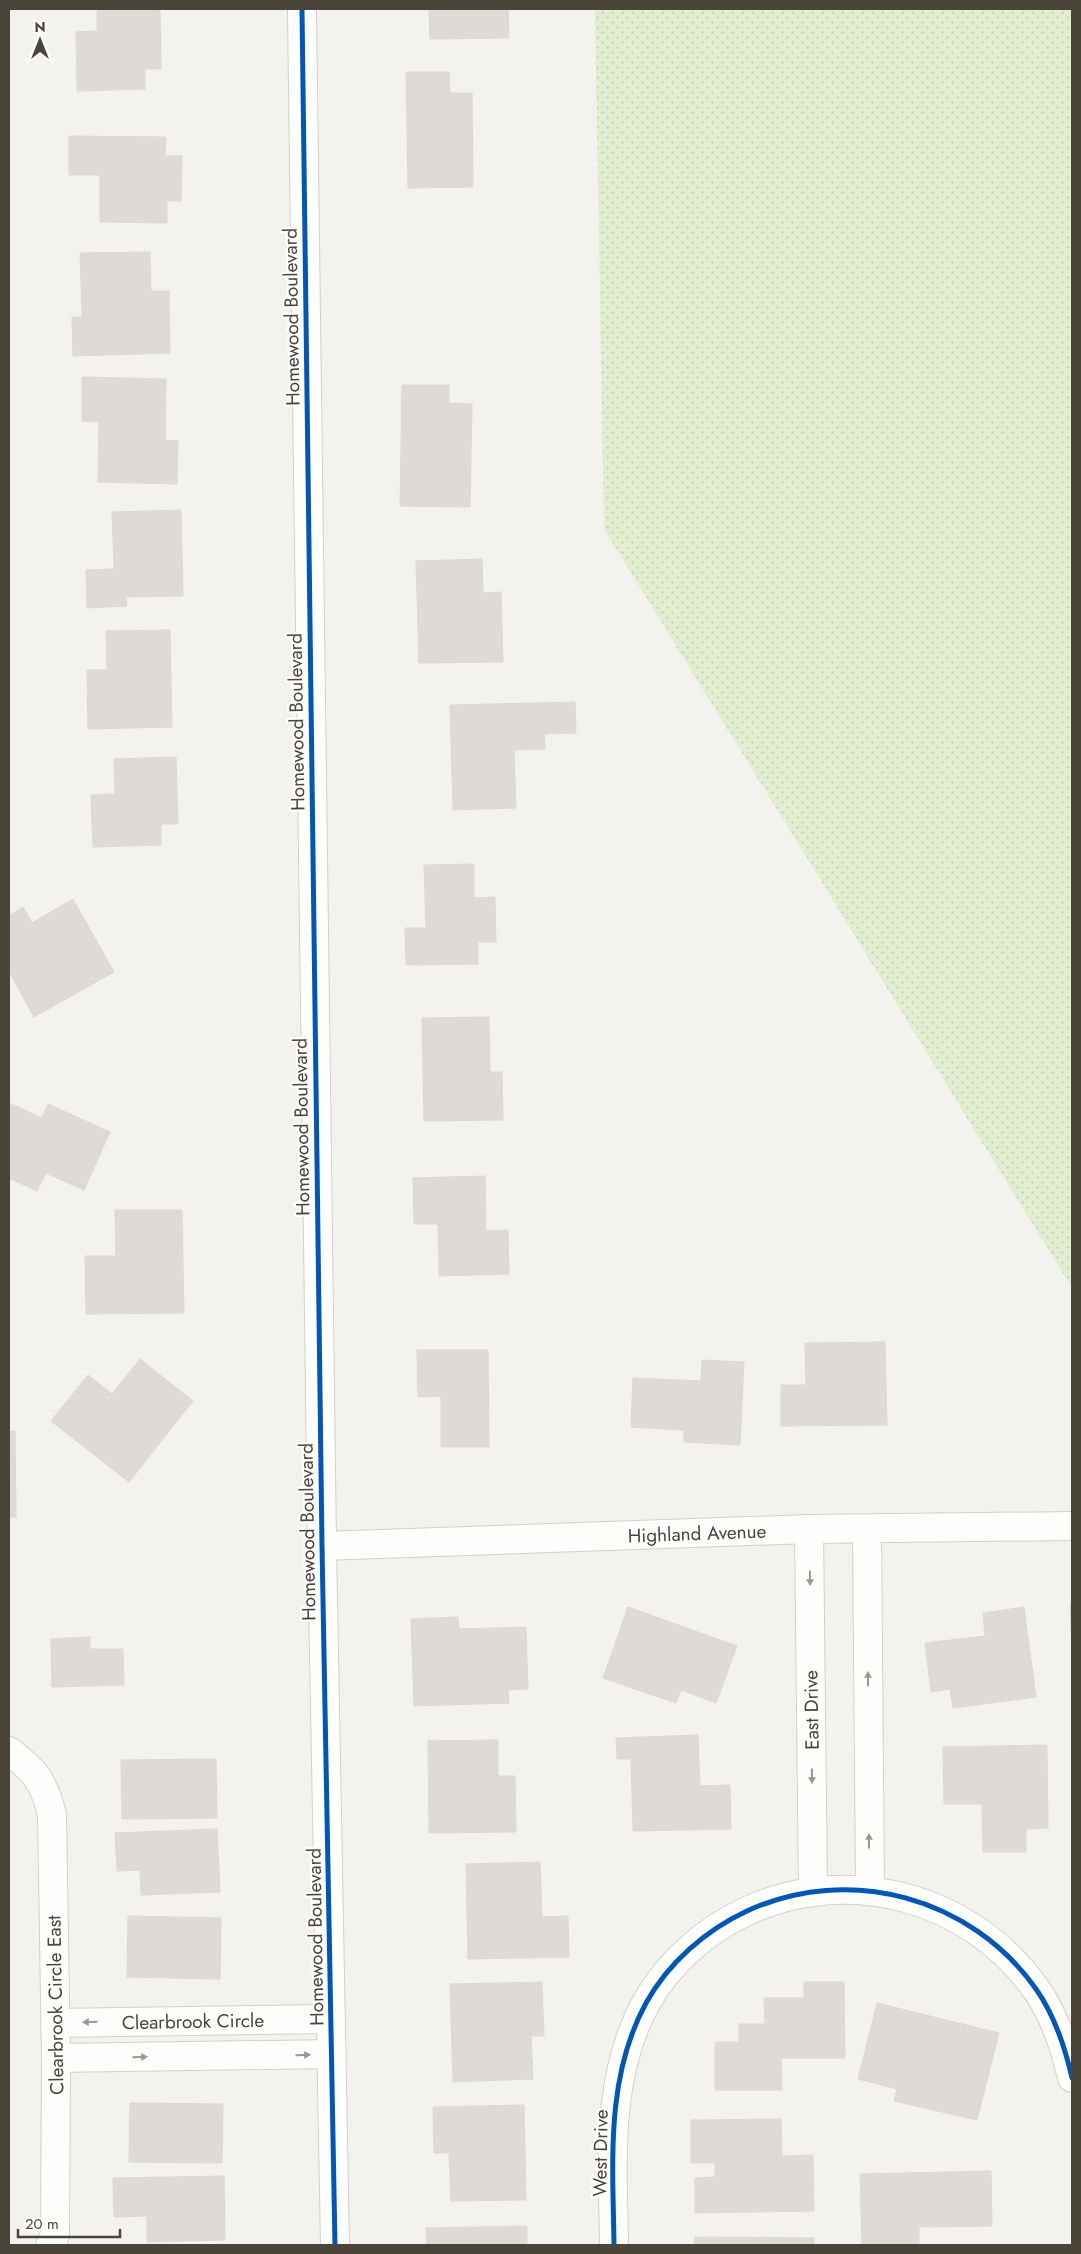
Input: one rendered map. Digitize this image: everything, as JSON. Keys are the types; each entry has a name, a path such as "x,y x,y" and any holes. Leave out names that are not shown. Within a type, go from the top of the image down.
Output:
{"street":[{"name":"Homewood Boulevard","path":"302,9 322,1546 335,2245"},
{"name":"Highland Avenue","path":"322,1546 809,1529 1072,1526"},
{"name":"East Drive","path":"809,1529 813,1891"},
{"path":"867,1529 870,1890 924,1902 949,1913 973,1927 1001,1949 1020,1968 1037,1990 1055,2023 1065,2048 1072,2078"},
{"name":"Clearbrook Circle East","path":"9,1751 32,1769 46,1790 52,1814 56,2058 55,2235 50,2245"},
{"name":"West Drive","path":"614,2245 613,2134 617,2092 626,2048 647,2001 662,1979 680,1958 712,1930 757,1906 787,1896 813,1891 841,1889 870,1890"},
{"name":"Clearbrook Circle","path":"55,2023 332,2019"},
{"name":"Clearbrook Circle","path":"56,2058 332,2054"}],"green space":[{"path":"595,9 1072,9 1072,1288 604,529"}],"building":[{"path":"97,9 160,9 161,69 145,69 145,89 77,91 76,32 97,31"},
{"path":"429,9 508,9 509,38 430,39"},
{"path":"406,72 449,72 450,93 472,93 473,187 408,188"},
{"path":"69,136 166,137 165,156 182,156 181,201 167,201 167,223 100,222 100,175 69,175"},
{"path":"150,252 151,291 169,291 170,353 73,356 72,317 82,317 80,253"},
{"path":"82,377 166,379 165,440 178,441 177,484 98,482 99,422 82,421"},
{"path":"402,385 449,385 449,403 472,404 470,507 400,506"},
{"path":"181,510 183,596 126,597 127,606 87,608 86,570 114,569 112,512"},
{"path":"482,559 483,593 501,592 503,662 419,663 416,561"},
{"path":"170,630 172,727 88,729 87,670 107,670 106,631"},
{"path":"575,702 576,733 544,734 545,749 514,750 516,808 453,810 450,705"},
{"path":"176,757 178,824 161,824 161,845 93,847 91,795 115,794 114,759"},
{"path":"474,864 474,898 495,897 496,942 478,942 478,964 406,965 405,928 426,928 424,865"},
{"path":"73,899 114,972 34,1017 9,971 9,916 23,907 32,923"},
{"path":"489,1017 490,1072 502,1072 503,1120 424,1121 422,1018"},
{"path":"9,1103 42,1118 48,1104 110,1132 84,1190 46,1173 37,1191 9,1178"},
{"path":"485,1176 486,1231 508,1230 509,1274 439,1276 438,1224 414,1224 413,1178"},
{"path":"115,1210 182,1210 184,1313 86,1314 85,1256 116,1256"},
{"path":"885,1342 887,1425 781,1426 781,1385 806,1385 805,1343"},
{"path":"417,1350 488,1350 489,1447 441,1447 441,1396 418,1397"},
{"path":"140,1359 193,1401 129,1482 51,1421 88,1375 112,1394"},
{"path":"702,1360 744,1362 740,1445 684,1442 684,1430 631,1427 633,1378 701,1381"},
{"path":"15,1431 16,1517 9,1517 9,1432"},
{"path":"1070,1604 1072,1604 1072,1651"},
{"path":"628,1607 737,1646 716,1703 681,1690 676,1703 603,1678"},
{"path":"1024,1607 1036,1697 953,1708 950,1689 931,1692 925,1643 985,1636 983,1613"},
{"path":"458,1617 459,1629 526,1627 528,1689 508,1690 509,1703 414,1706 411,1619"},
{"path":"90,1637 90,1649 123,1649 124,1685 52,1687 51,1639"},
{"path":"698,1735 700,1786 730,1785 731,1829 633,1831 631,1759 617,1759 616,1738"},
{"path":"498,1740 498,1776 515,1776 516,1832 429,1833 428,1741"},
{"path":"1047,1745 1048,1828 1026,1829 1026,1852 983,1852 982,1804 944,1804 943,1747"},
{"path":"216,1759 217,1818 122,1819 121,1760"},
{"path":"217,1829 220,1892 141,1895 140,1870 117,1871 115,1833"},
{"path":"540,1862 542,1917 568,1916 569,1957 468,1959 466,1864"},
{"path":"128,1916 221,1918 220,1979 127,1977"},
{"path":"542,1982 544,2036 531,2036 533,2079 453,2082 450,1984"},
{"path":"804,1982 844,1982 845,2058 781,2058 782,2090 715,2090 715,2042 739,2042 739,2024 765,2024 764,1998 804,1998"},
{"path":"877,2003 999,2033 977,2120 894,2101 897,2089 858,2079"},
{"path":"130,2103 223,2104 222,2163 129,2162"},
{"path":"524,2105 526,2200 451,2201 449,2153 434,2153 433,2107"},
{"path":"781,2119 782,2156 813,2155 814,2211 695,2213 695,2178 715,2177 715,2163 691,2163 691,2120"},
{"path":"991,2171 992,2226 919,2227 919,2245 862,2245 860,2174"},
{"path":"224,2176 225,2240 147,2242 147,2216 114,2217 113,2178"},
{"path":"527,2226 527,2245 427,2245 426,2228"},
{"path":"695,2237 814,2238 814,2245 694,2245"}],"cycle path":[{"path":"302,9 322,1546 335,2245"},
{"path":"614,2245 614,2121 624,2061 633,2032 655,1988 677,1961 703,1938 747,1911 786,1897 826,1890 866,1891 905,1898 943,1911 978,1931 1009,1957 1036,1989 1049,2010 1058,2032 1072,2078"}]}
